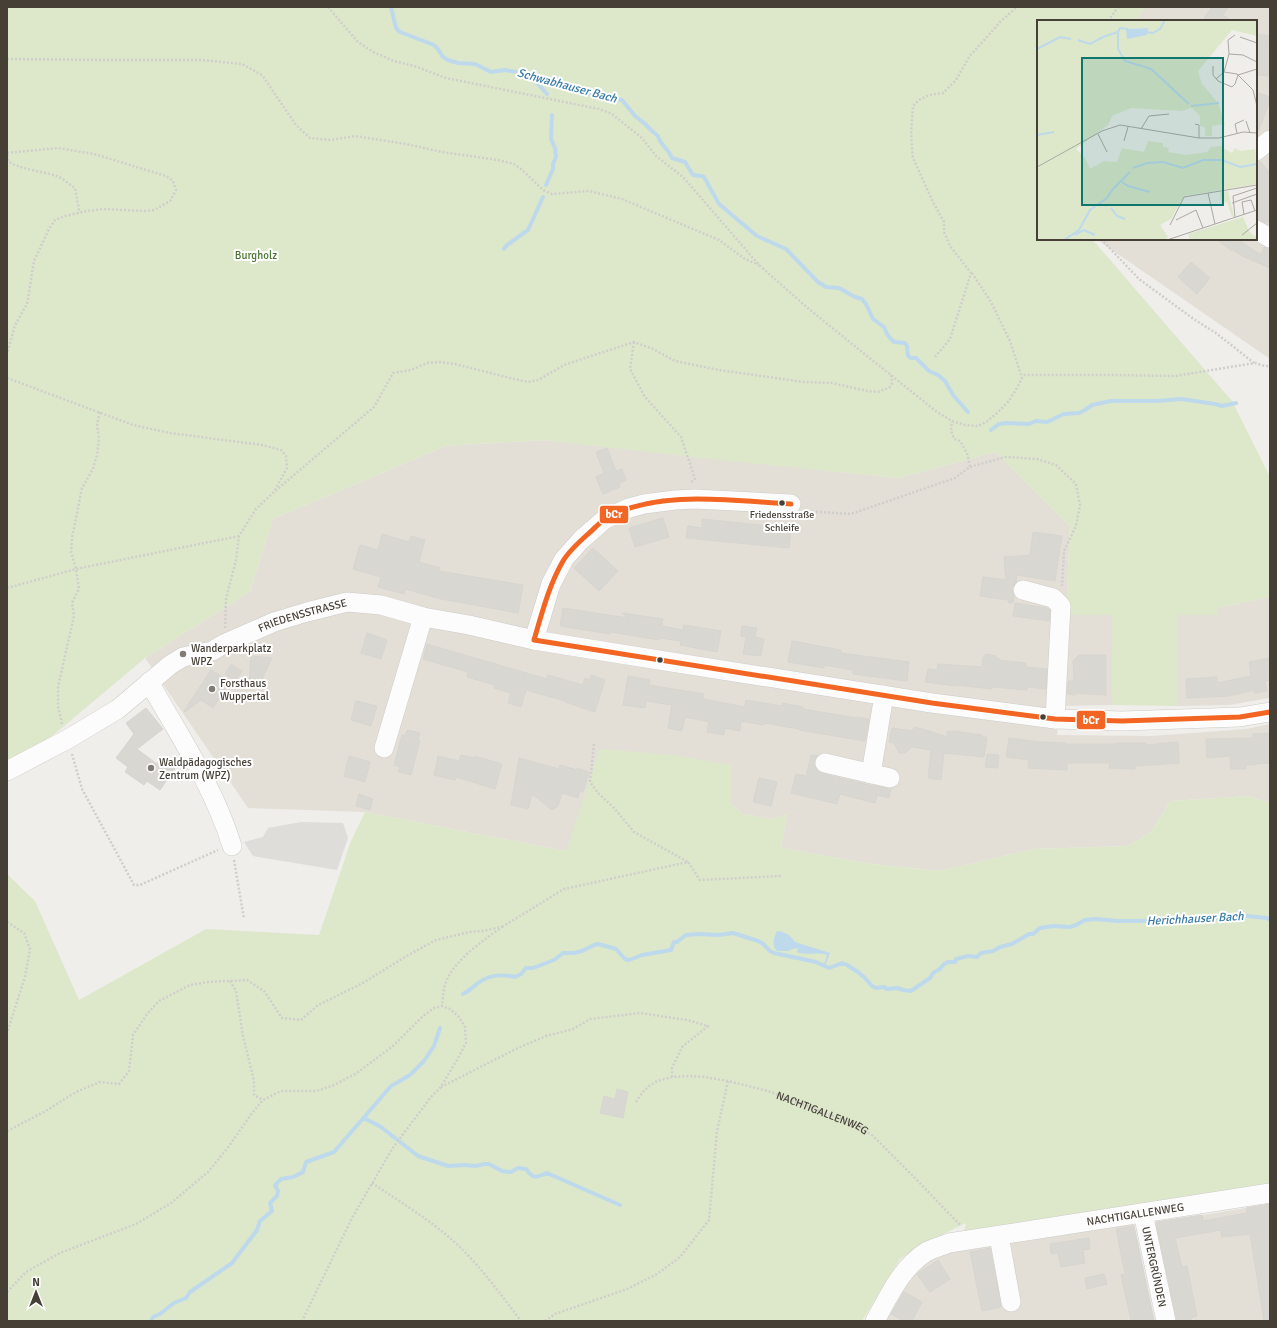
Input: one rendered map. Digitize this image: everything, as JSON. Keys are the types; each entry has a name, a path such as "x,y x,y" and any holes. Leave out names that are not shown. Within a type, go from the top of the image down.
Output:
{"street":[{"path":"1257,150 1270,140"},
{"path":"1257,231 1270,238"},
{"path":"534,640 551,584 564,559 581,540 605,519 628,508 644,504 675,500 791,504"},
{"path":"1023,590 1053,598 1061,606 1055,719"},
{"name":"FRIEDENSSTRASSE","path":"7,771 68,739 118,709 170,665 183,657 212,651 224,644 274,622 347,602 381,605 423,617 469,625 534,640 932,703 1055,719 1122,721 1240,717 1270,712"},
{"path":"384,748 423,617"},
{"path":"149,682 195,761 225,824 232,846"},
{"path":"871,774 884,695"},
{"path":"825,763 890,778"},
{"name":"NACHTIGALLENWEG","path":"875,1321 895,1284 907,1268 926,1252 950,1243 1270,1193"},
{"name":"UNTERGRÜNDEN","path":"1143,1213 1166,1321"},
{"path":"999,1236 1011,1302"}],"path":[{"path":"328,7 358,42 373,52 394,61 417,67 446,78 599,109 612,114 642,138 656,156 683,177 760,266 810,310 937,412 952,421 965,425 978,426 986,422 1009,401 1025,375 1109,374 1175,376 1255,363"},
{"path":"1017,7 1001,21 969,57 956,80 942,93 929,95 919,100 913,106 911,134 913,158 944,222 944,232 950,246 971,273 990,302 1010,341 1022,378"},
{"path":"1109,20 1118,7"},
{"path":"7,59 201,60 242,64 262,76 296,125 310,138 331,140 355,136 514,164 543,190 552,194 589,191 622,199 718,240 745,259 760,266"},
{"path":"7,354 15,325 27,304 34,261 49,229 55,220 78,213 104,209 154,210 170,201 176,190 173,181 166,176 94,154 58,148 7,152 8,161 15,166 29,168 61,178 75,188 78,199 78,213"},
{"path":"1103,240 1139,279 1195,320 1216,333 1255,363 1270,366"},
{"path":"935,357 950,339 971,273"},
{"path":"224,644 226,599 236,560 239,536 256,509 374,406 393,373 411,370 427,363 440,362 455,364 528,382 538,380 564,366 634,342 652,349 675,361 719,370 804,382 832,383 867,391 878,392 890,387 892,380 890,374"},
{"path":"634,342 630,369 646,397 681,437 694,479 681,491 675,500"},
{"path":"7,378 133,425 163,431 262,444 281,450 286,456 287,468 274,492"},
{"path":"100,412 97,424 99,439 97,455 93,469 82,488 72,538 71,552 76,569 79,589 72,602 74,616 58,687 58,706 63,727 68,739 82,789 134,885 140,885 210,853 232,846 244,919"},
{"path":"952,421 951,430 954,438 960,440 966,453 970,468"},
{"path":"791,504 799,511 851,514 955,478 970,468 1004,457 1037,459 1056,465 1076,484 1080,505 1076,526 1064,551 1061,606"},
{"path":"7,588 76,569 239,536"},
{"path":"594,744 590,782 598,793 614,808 634,832 688,862 700,880 781,876"},
{"path":"442,1006 447,980 457,965 468,953 502,926 564,889 688,862"},
{"path":"7,922 24,933 30,949 26,977 7,1033"},
{"path":"7,1131 44,1112 76,1092 100,1082 119,1084 129,1071 133,1035 147,1014 159,1001 190,985 208,982 247,980 264,990 282,1018 301,1020 318,1005 361,984 436,940 502,926"},
{"path":"230,981 236,990 243,1036 254,1081 254,1095 263,1100"},
{"path":"7,1292 26,1272 60,1253 136,1224 171,1204 208,1172 263,1100 281,1091 316,1091 332,1086 357,1073 393,1046 434,1008 442,1006 450,1009 459,1017 465,1027 466,1043 440,1088 431,1097 392,1149 352,1218 302,1321"},
{"path":"440,1088 518,1048 546,1036 573,1029 590,1019 640,1013 687,1020 708,1026 682,1047 672,1068 672,1077"},
{"name":"NACHTIGALLENWEG","path":"636,1102 642,1093 657,1081 672,1077 705,1077 768,1091 859,1126 873,1136 957,1222 978,1239"},
{"path":"544,1321 555,1314 627,1289 651,1277 680,1257 685,1251 708,1220 717,1131 728,1081"},
{"path":"372,1183 415,1211 460,1248 493,1284 521,1321"}],"shaded area":[{"path":"1146,7 1270,7 1270,359 1097,240 1257,240 1257,20 1136,20"},
{"path":"544,440 898,478 996,452 1070,526 1066,615 1112,615 1112,705 1060,706 1057,735 1151,736 1246,729 1270,724 1270,803 1248,796 1170,801 1151,832 1128,846 1033,849 940,871 872,864 781,848 787,814 773,819 743,814 731,804 566,851 365,812 248,808 145,658 250,592 273,519 446,446"},
{"path":"1270,597 1270,698 1229,705 1178,706 1178,615 1218,615 1217,608"},
{"path":"301,822 343,823 348,838 337,870 253,856 244,842 263,837 268,828"},
{"path":"1246,1208 1262,1307 1270,1321 1175,1321 1154,1223"},
{"path":"1133,1220 1155,1321 880,1321 909,1273 944,1250"}],"green space":[{"name":"Burgholz","path":"7,7 1146,7 1136,20 1037,20 1037,240 1093,240 1232,401 1270,477 1270,597 1217,608 1219,615 1178,615 1178,706 1112,705 1112,615 1066,615 1070,526 996,452 898,478 544,440 446,446 273,519 250,592 145,658 63,727 7,771"},
{"path":"600,749 673,755 731,765 731,804 743,814 773,819 787,814 781,848 872,864 940,871 1033,849 1128,846 1151,832 1170,801 1248,796 1270,803 1270,1187 964,1231 966,1223 921,1245 900,1259 862,1321 7,1321 7,874 35,901 79,1000 206,929 319,935 351,841 365,812 566,851"}],"water":[{"path":"777,931 788,934 795,942 830,953 825,966 827,955 799,953 797,952 798,948 789,951 777,951 774,946 774,939"}],"building":[{"path":"1212,7 1228,7 1223,15 1230,20 1203,20"},
{"path":"1258,34 1270,36 1270,76 1257,75"},
{"path":"1257,92 1270,97 1270,101 1257,134"},
{"path":"1260,161 1270,173 1270,218 1267,223 1257,219 1257,162"},
{"path":"1217,240 1240,240 1261,255 1264,247 1270,249 1270,268 1242,256 1233,250 1232,251"},
{"path":"1191,262 1210,278 1197,294 1178,277"},
{"path":"607,448 616,471 622,469 626,480 619,483 620,487 603,494 596,477 604,473 596,452"},
{"path":"663,518 669,537 635,547 629,528"},
{"path":"702,519 791,528 789,548 686,538 688,526 702,528"},
{"path":"1033,532 1062,536 1055,581 1017,575 1016,582 1012,588 1014,595 1013,603 1009,603 1008,600 980,596 983,577 1006,580 1004,557 1030,555"},
{"path":"382,534 409,542 411,536 425,540 419,562 440,568 439,571 523,585 518,613 441,599 405,589 404,594 378,587 381,577 353,569 360,545 378,550"},
{"path":"593,548 618,571 599,591 574,568"},
{"path":"1015,603 1047,608 1050,610 1049,621 1013,616"},
{"path":"563,608 628,618 622,613 663,619 662,626 683,630 684,625 721,631 717,652 680,645 681,641 660,638 659,640 611,632 610,634 560,626"},
{"path":"742,626 757,628 755,637 764,639 761,656 743,654 746,637 741,636"},
{"path":"367,633 387,640 381,659 361,653"},
{"path":"792,641 841,650 841,653 909,662 907,681 853,674 853,670 824,665 824,668 788,662"},
{"path":"427,644 547,679 548,675 583,685 585,678 590,680 591,675 605,680 595,712 565,701 526,690 521,707 508,703 511,693 494,688 495,685 467,677 468,672 423,659"},
{"path":"985,654 996,656 995,658 999,658 999,660 1026,663 1025,667 1047,669 1046,689 1027,687 1027,690 992,687 992,689 925,682 928,669 937,670 938,664 982,667 983,657 985,657"},
{"path":"1079,655 1106,655 1106,695 1075,693 1075,695 1067,694 1068,681 1074,681 1073,661"},
{"path":"251,656 272,658 259,686 249,685"},
{"path":"1270,658 1270,680 1265,681 1267,691 1254,693 1254,690 1229,696 1187,698 1186,679 1217,677 1217,683 1251,676 1249,662"},
{"path":"231,664 242,671 235,681 225,674"},
{"name":"Forsthaus Wuppertal","path":"211,670 230,682 213,708 201,700 202,699 185,712 184,711"},
{"path":"628,676 650,680 649,685 704,694 703,699 745,707 746,700 782,706 783,703 803,707 803,709 869,719 865,741 764,723 763,725 741,721 740,731 725,728 724,735 707,732 709,722 685,717 682,731 668,728 672,705 646,701 645,708 623,705"},
{"path":"356,701 377,706 371,726 351,720"},
{"path":"146,708 163,729 137,749 157,764 161,758 175,768 160,790 147,781 144,785 125,772 128,767 116,758 134,734 126,723"},
{"path":"914,727 947,737 947,731 953,731 987,737 984,757 944,753 941,780 928,778 931,750 912,747 905,753 899,753 894,743 889,742 892,728 913,731"},
{"path":"407,730 420,733 418,740 420,741 411,775 398,772 400,767 394,765 402,735 405,736"},
{"path":"1270,733 1270,763 1246,765 1246,769 1231,769 1230,756 1207,758 1206,739 1253,738 1253,734"},
{"path":"1009,738 1065,744 1146,743 1146,745 1178,742 1179,763 1135,766 1135,769 1109,768 1110,763 1067,763 1067,770 1028,768 1029,760 1006,757"},
{"path":"987,754 999,755 998,768 985,767"},
{"path":"461,755 475,758 475,756 502,764 495,789 456,777 455,780 434,775 438,756 459,761"},
{"path":"811,755 817,756 814,761 814,766 823,774 891,789 889,798 877,795 875,803 840,794 837,804 791,793 796,774 806,776"},
{"path":"349,756 370,762 365,782 344,776"},
{"path":"519,758 559,769 560,765 589,772 583,792 580,791 578,798 562,793 558,806 552,810 532,794 528,809 511,805"},
{"path":"759,778 777,782 771,806 753,802"},
{"path":"359,794 373,799 370,810 356,806"},
{"path":"617,1089 628,1092 623,1118 600,1113 604,1096 615,1099"},
{"path":"1270,1204 1270,1321 1264,1321 1250,1234 1222,1237 1221,1230 1175,1238 1182,1267 1187,1266 1197,1316 1191,1318 1192,1321 1177,1321 1156,1222 1202,1215 1203,1221 1247,1213 1246,1208"},
{"path":"1134,1226 1154,1321 1131,1320 1121,1275 1125,1274 1116,1229"},
{"path":"1089,1238 1090,1249 1083,1250 1085,1263 1061,1267 1058,1253 1051,1254 1050,1244"},
{"path":"990,1248 1001,1307 982,1311 970,1252"},
{"path":"938,1260 950,1279 930,1292 917,1274"},
{"path":"1104,1274 1107,1284 1087,1289 1085,1278"},
{"path":"904,1292 922,1302 912,1321 904,1321 891,1314"}],"waterway":[{"name":"Schwabhauser Bach","path":"391,7 396,28 400,32 434,45 443,57 448,60 458,63 475,64 491,72 505,70 516,72 593,95 622,100 635,116 658,136 661,143 669,151 672,158 685,162 693,175 704,177 719,204 757,236 786,249 818,282 826,287 839,288 855,297 862,299 873,319 884,327 891,339 894,342 905,343 907,346 908,356 911,358 916,358 929,371 938,375 945,381 953,395 968,412"},
{"path":"533,78 547,94"},
{"path":"546,185 553,169 553,164 556,157 555,148 551,139 552,115"},
{"path":"504,249 507,245 528,230 543,197"},
{"name":"Schwabhauser Bach","path":"991,430 999,424 1029,424 1036,421 1047,422 1064,414 1079,413 1092,405 1111,401 1156,401 1182,399 1222,406 1236,403"},
{"name":"Herichhauser Bach","path":"463,994 487,978 501,975 515,977 521,974 526,968 533,968 554,960 563,953 582,951 598,944 616,949 625,959 629,960 642,955 671,950 674,942 677,942 686,935 719,935 733,933 758,941 774,953 816,962 829,968 842,963 858,972 876,988 897,988 911,991 930,978 933,973 948,962 955,962 956,959 968,956 977,957 981,953 993,951 1000,947 1012,944 1029,934 1033,934 1040,928 1053,926 1070,927 1085,920 1095,919 1146,921 1156,923 1197,921 1237,915 1267,918 1270,920"},
{"name":"Herichhauser Bach","path":"151,1321 153,1317 160,1314 174,1303 186,1298 190,1292 232,1263 257,1230 260,1221 272,1211 270,1203 277,1196 278,1191 275,1185 281,1179 293,1177 303,1172 306,1162 334,1152 391,1086 410,1075 424,1061 434,1046 440,1028"},
{"path":"364,1118 381,1127 418,1156 448,1166 475,1166 489,1164 502,1171 511,1172 518,1168 526,1169 535,1177 547,1173 620,1205"}],"transit line":[{"name":"bCr","path":"791,504 721,499 673,500 649,503 627,509 606,518 574,547 563,561 550,589 534,640 932,703 1055,719 1122,721 1240,717 1270,712"}],"place":[{"name":"Friedensstraße Schleife","path":"782,503"},
{"name":"Wanderparkplatz WPZ","path":"183,654"},
{"name":"Forsthaus Wuppertal","path":"212,689"},
{"name":"Waldpädagogisches Zentrum (WPZ)","path":"151,768"}]}
